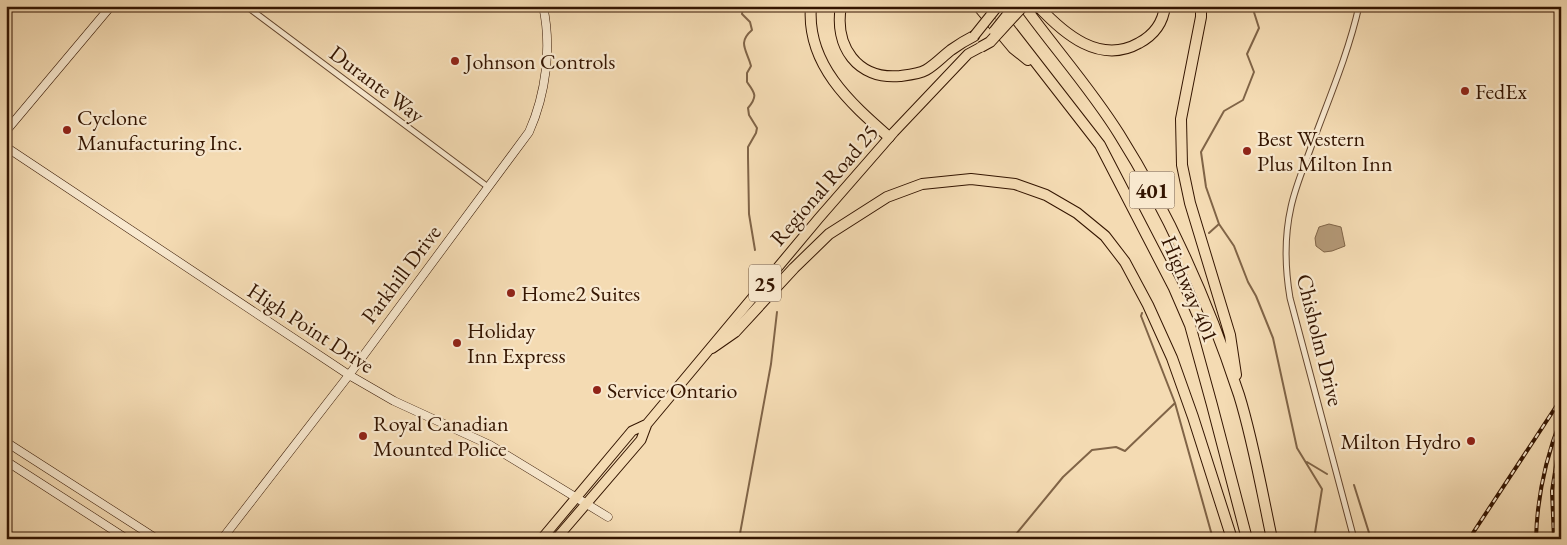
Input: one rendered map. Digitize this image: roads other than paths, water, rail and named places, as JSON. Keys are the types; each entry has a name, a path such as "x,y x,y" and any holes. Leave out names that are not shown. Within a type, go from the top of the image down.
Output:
{"highway":[{"path":"811,6 812,30 816,48 825,69 837,87 889,138"},
{"path":"841,6 839,17 840,34 844,47 851,58 862,68 874,74 910,75 926,70 974,36"},
{"path":"978,6 1013,48 1041,70"},
{"name":"Highway 401","path":"992,6 1100,145 1174,288 1192,334 1247,539"},
{"path":"981,47 990,42 1023,6"},
{"name":"Highway 401","path":"1023,6 1095,99 1118,132 1148,184 1191,268 1239,396 1272,539"},
{"path":"1038,6 1064,31 1079,42 1097,49 1116,51 1132,47 1155,31 1163,18 1165,6"},
{"path":"1201,6 1181,119 1182,165 1190,203 1230,334 1239,396"},
{"path":"712,348 734,332 829,234 887,197 922,184 971,179 1015,184 1046,195 1077,213 1105,236 1129,270 1148,305 1172,358 1232,539"}],"main road":[{"name":"25","path":"968,54 974,36 998,6"},
{"name":"25","path":"981,47 1014,6"},
{"name":"Regional Road 25","path":"556,539 641,440 648,424 818,218 889,138 968,54 981,47"},
{"name":"Regional Road 25","path":"544,539 576,497 632,431 648,424"}],"street":[{"path":"6,131 111,6"},
{"name":"Durante Way","path":"246,6 488,188"},
{"name":"Parkhill Drive","path":"222,539 349,375 529,132 540,103 546,74 545,15 543,6"},
{"name":"Chisholm Drive","path":"1354,539 1290,298 1286,276 1286,250 1288,222 1294,193 1346,52 1359,6"},
{"name":"High Point Drive","path":"6,148 349,375 394,402 490,445 608,517"},
{"path":"6,442 157,539"},
{"path":"6,461 127,539"}],"waterway":[{"path":"743,6 742,14 750,22 752,30 747,35 744,43 751,66 747,73 747,82 754,95 748,108 749,115 757,128 748,147 749,214 755,250"},
{"path":"1252,6 1259,28 1247,54 1254,72 1243,100 1224,111 1201,152 1206,187 1219,224 1234,246 1273,338 1297,448 1322,489 1314,539"},
{"path":"1209,233 1219,224"},
{"path":"739,539 771,364 777,312"},
{"path":"1142,313 1141,316 1175,403 1213,539"},
{"path":"1012,539 1063,477 1092,450 1116,447 1125,451 1175,403"},
{"path":"1307,462 1327,474"},
{"path":"1354,485 1371,539"}],"railway":[{"path":"1469,539 1561,399"},
{"path":"1536,539 1538,508 1543,478 1561,419"},
{"path":"1554,539 1552,491 1560,440"}],"place":[{"name":"Johnson Controls","path":"455,61"},
{"name":"FedEx","path":"1465,91"},
{"name":"Cyclone Manufacturing Inc.","path":"67,130"},
{"name":"Best Western Plus Milton Inn","path":"1247,151"},
{"name":"Home2 Suites","path":"511,293"},
{"name":"Holiday Inn Express","path":"457,343"},
{"name":"Service Ontario","path":"597,390"},
{"name":"Royal Canadian Mounted Police","path":"363,436"},
{"name":"Milton Hydro","path":"1471,441"}]}
